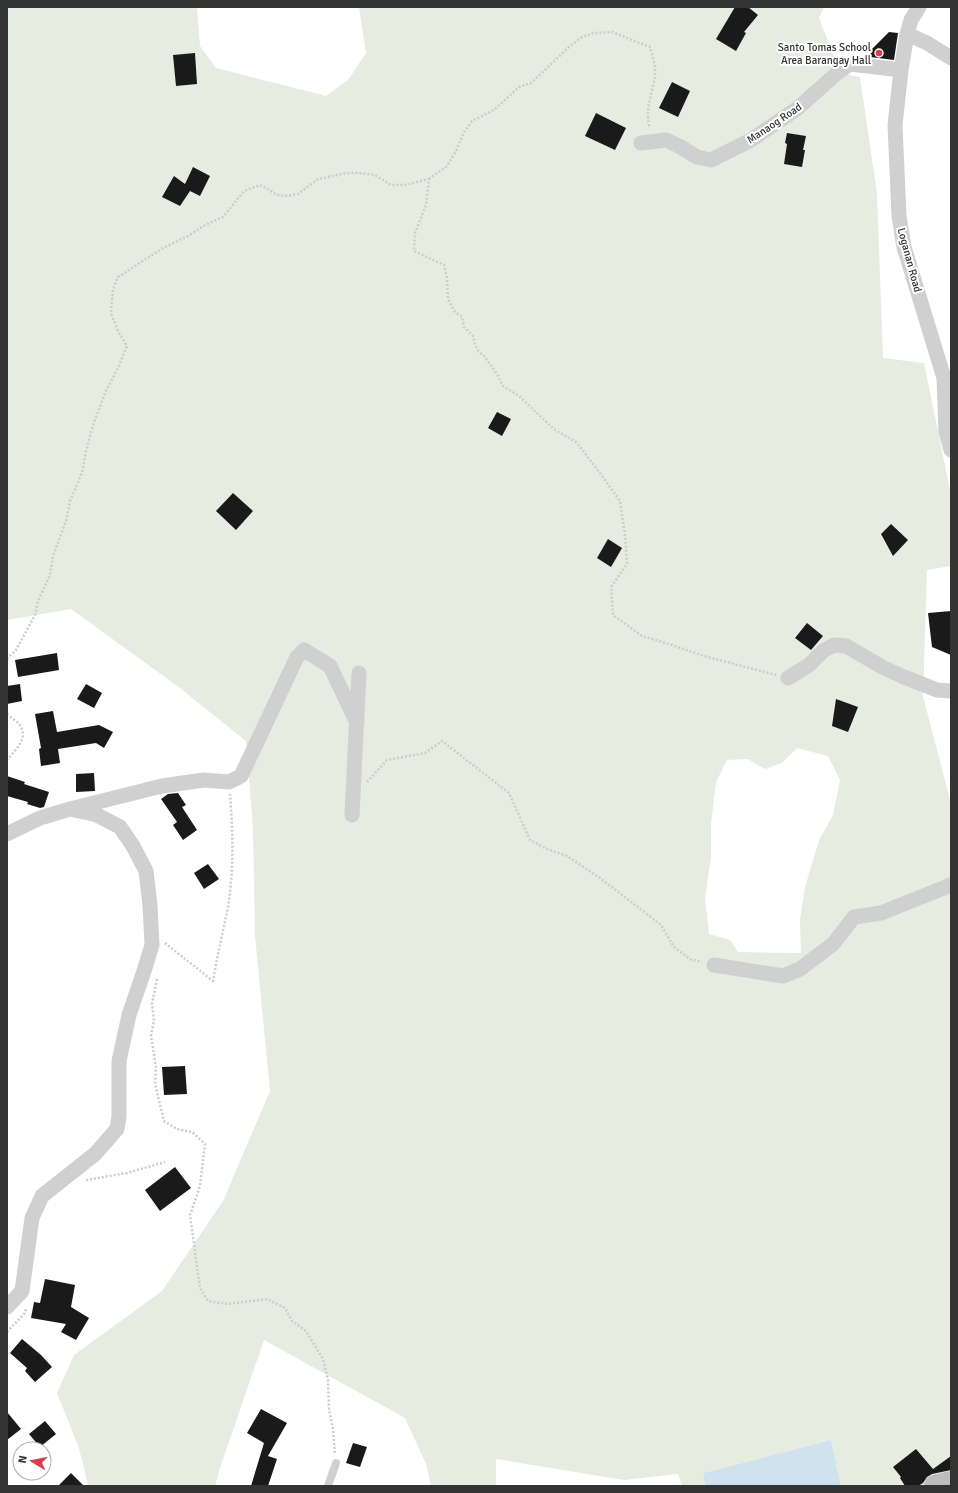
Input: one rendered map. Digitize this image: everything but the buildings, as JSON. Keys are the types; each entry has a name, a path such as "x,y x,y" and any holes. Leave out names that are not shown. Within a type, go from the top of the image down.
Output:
{"street":[{"path":"919,7 909,20 927,42 951,58"},
{"name":"Loganan Road","path":"909,20 901,70 895,125 899,216 904,247 944,378 946,432 951,450"},
{"name":"Manaog Road","path":"640,143 666,140 697,157 711,160 751,140 798,108 836,74 850,64 901,70"},
{"path":"788,678 809,665 824,651 834,645 846,646 884,668 937,690 951,691"},
{"path":"7,834 40,818 162,786 204,780 229,782 241,776 297,657 304,650 330,666 357,723"},
{"path":"352,815 359,673"},
{"path":"7,1307 22,1292 32,1218 42,1196 62,1182 95,1154 117,1129 119,1117 119,1061 129,1016 152,945 146,871 133,846 120,827 97,815 70,809"},
{"path":"714,966 783,976 800,969 833,944 854,917 881,912 951,886"},
{"path":"935,1486 951,1482"}],"lane":[{"path":"328,1486 336,1463"}],"path":[{"path":"7,659 16,650 35,615 38,601 50,575 53,556 66,521 70,501 82,473 94,422 106,391 128,346 118,331 111,313 113,289 118,277 164,248 188,236 205,225 223,217 244,191 260,185 277,195 287,196 298,194 318,179 346,173 360,172 375,175 391,185 405,185 429,179 447,166 456,151 464,132 472,121 494,110 519,87 531,83 570,46 582,37 594,33 612,32 650,47 655,64 655,74 648,110 648,123 656,142"},
{"path":"429,179 426,205 415,233 414,251 444,265 447,278 448,299 455,312 462,317 464,327 473,336 475,345 479,352 485,357 497,374 503,386 519,396 555,430 576,442 620,501 628,564 611,587 613,615 642,636 704,656 788,678"},
{"path":"7,714 21,726 23,736 19,746 7,760"},
{"path":"353,797 387,760 425,753 442,741 509,793 530,840 547,849 567,856 600,878 661,925 674,947 690,959 714,966"},
{"path":"151,931 213,982 228,906 231,874 233,828 229,782"},
{"path":"156,973 157,980 152,1004 154,1020 151,1036 156,1067 155,1084 164,1121 177,1129 192,1132 204,1144 200,1186 190,1215 200,1288 208,1301 228,1304 267,1299 286,1308 292,1321 306,1331 324,1359 328,1380 329,1409 333,1429 336,1463"},
{"path":"62,1182 80,1181 127,1173 165,1162"}],"shaded area":[{"path":"7,7 197,7 200,46 216,68 326,96 349,79 366,53 359,7 824,7 819,18 840,73 860,77 877,194 883,358 924,363 951,495 951,566 927,570 923,696 951,804 951,1482 935,1486 841,1486 831,1440 703,1473 705,1486 682,1486 678,1474 624,1480 496,1459 496,1486 431,1486 426,1464 405,1418 264,1340 215,1486 88,1486 79,1448 57,1393 74,1355 162,1291 223,1201 270,1091 255,936 253,829 246,741 176,685 71,609 7,620","holes":["797,748 828,756 840,780 833,815 819,840 805,887 800,919 801,953 738,952 730,940 709,934 705,898 711,858 711,824 716,782 727,760 748,759 765,769 782,763"]}],"water":[{"path":"831,1440 841,1486 705,1486 703,1473"}],"place":[{"name":"Santo Tomas School Area Barangay Hall","path":"879,53"}]}
